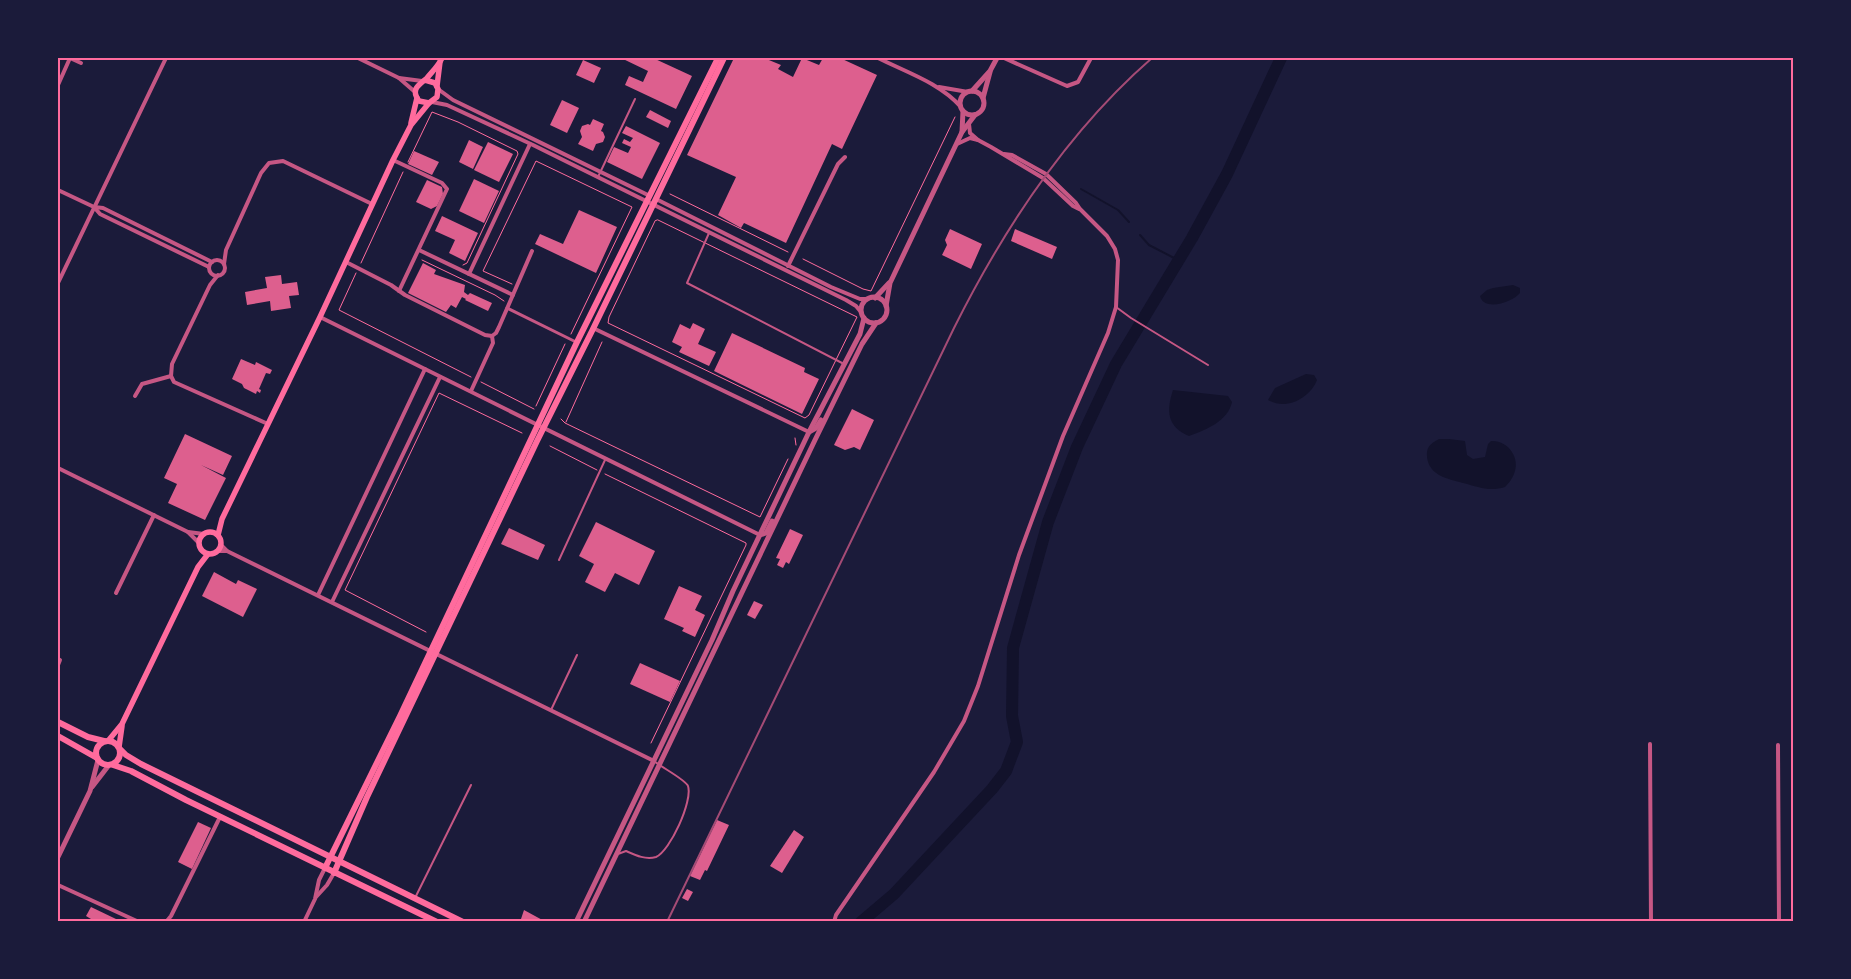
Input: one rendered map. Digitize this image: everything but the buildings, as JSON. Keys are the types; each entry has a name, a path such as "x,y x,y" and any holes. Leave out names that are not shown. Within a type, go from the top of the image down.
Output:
{"main road":[{"path":"541,426 594,328 651,200 718,58"},
{"path":"334,873 433,653 541,426 577,342 724,58"},
{"path":"411,125 416,86 441,60"},
{"path":"97,759 97,748 122,724 205,552 219,548 218,535 222,520 393,160 411,125 437,97 441,60"},
{"path":"423,80 432,81 438,87"},
{"path":"416,95 422,102 430,103"},
{"path":"205,552 199,543 204,534 211,532 222,520"},
{"path":"211,532 218,535"},
{"path":"325,868 433,653"},
{"path":"58,722 88,737 115,742 126,755 141,764 463,922"},
{"path":"111,765 120,758 122,724"},
{"path":"58,736 104,765 111,765 139,775 220,817 437,922"}],"street":[{"path":"58,85 70,58 81,63"},
{"path":"58,283 166,58"},
{"path":"358,58 399,78 416,95"},
{"path":"878,58 937,87 954,99 969,114 975,114"},
{"path":"576,922 750,576 862,344 876,323 886,314 890,282 962,132 975,114 983,108 983,98 990,71 997,58"},
{"path":"1004,58 1067,86 1078,82 1090,58"},
{"path":"962,132 961,100 990,71"},
{"path":"399,78 423,80"},
{"path":"438,87 453,100 600,172 709,233 846,300 856,306 870,322 876,323"},
{"path":"937,87 979,93 983,98"},
{"path":"430,103 447,105 831,286 860,298 882,300 886,306"},
{"path":"834,922 836,915 897,829 938,766 964,721 978,686 1022,547 1063,436 1108,333 1116,307 1118,269 1115,249 1104,232 1043,178 978,140 970,133 968,123"},
{"path":"517,138 520,132"},
{"path":"956,146 963,140 970,138 978,140"},
{"path":"470,274 535,139"},
{"path":"786,270 838,164 845,157"},
{"path":"393,160 442,183 447,189 399,291"},
{"path":"268,424 174,382 170,370 210,285 224,271 226,250 260,173 269,163 283,161 372,204"},
{"path":"58,190 94,207 103,208 212,262"},
{"path":"94,207 100,214 209,267 212,273 210,285"},
{"path":"147,236 149,231"},
{"path":"162,244 164,238"},
{"path":"184,255 187,249"},
{"path":"209,267 226,250"},
{"path":"419,250 513,295"},
{"path":"492,336 496,333 532,251"},
{"path":"217,260 224,264"},
{"path":"346,262 392,285 399,291 486,335 492,336"},
{"path":"212,273 218,276"},
{"path":"875,298 890,282"},
{"path":"584,922 616,856 656,763 808,432 860,334 862,304 868,299"},
{"path":"507,308 577,342"},
{"path":"320,317 760,535 766,533 780,504 788,496"},
{"path":"594,328 808,432"},
{"path":"471,391 493,343 492,336"},
{"path":"318,595 425,369"},
{"path":"135,396 142,384 171,376"},
{"path":"332,602 440,376"},
{"path":"808,432 819,425 838,392"},
{"path":"58,468 188,532 199,543"},
{"path":"116,593 154,515"},
{"path":"188,532 204,534"},
{"path":"219,548 318,595 656,763"},
{"path":"750,576 760,565"},
{"path":"58,658 60,660 58,665"},
{"path":"1650,744 1651,922"},
{"path":"1778,744 1779,922"},
{"path":"58,857 90,790 97,759"},
{"path":"90,790 111,765"},
{"path":"166,922 171,916 220,817"},
{"path":"304,922 315,899 319,880 325,868"},
{"path":"315,899 334,873"},
{"path":"58,885 139,922"}],"lane":[{"path":"598,177 635,99"},
{"path":"709,233 688,283 845,365"},
{"path":"1116,307 1208,365"},
{"path":"559,560 606,458"},
{"path":"551,710 577,656"},
{"path":"616,856 626,851 645,858 654,857 662,853 672,838 687,806 689,797 688,787 684,781 656,763"},
{"path":"415,898 471,785"}],"path":[{"path":"407,163 432,112 458,122 517,151 518,154 465,264"},
{"path":"803,258 863,289 871,290 955,117"},
{"path":"478,380 535,408 632,207 536,161 483,271 512,284"},
{"path":"359,266 405,169"},
{"path":"670,194 788,252"},
{"path":"658,220 705,243 857,317 809,415 805,418 608,323 609,317 655,222 658,220"},
{"path":"422,260 495,295 504,302"},
{"path":"356,272 339,310 471,377"},
{"path":"565,423 602,342"},
{"path":"426,632 345,590 439,393 522,433"},
{"path":"561,419 565,423 760,517 792,453"},
{"path":"795,438 796,445"},
{"path":"550,446 746,543 651,743"}],"shaded area":[{"path":"1513,285 1520,288 1520,293 1511,300 1499,304 1487,304 1480,296 1493,288"},
{"path":"1306,374 1314,375 1317,380 1303,397 1297,401 1282,404 1268,400 1275,388"},
{"path":"1173,390 1228,396 1232,402 1230,409 1221,420 1209,428 1189,436 1176,428 1170,418 1169,405"},
{"path":"1439,439 1465,441 1467,455 1473,459 1485,457 1488,444 1491,441 1503,443 1512,451 1516,462 1512,478 1505,487 1489,489 1440,476 1432,469 1427,457 1429,446"}],"waterway":[{"path":"861,922 894,894 992,789 1006,771 1017,742 1012,716 1013,648 1048,522 1077,447 1116,364 1192,238 1227,174 1281,58"},
{"path":"1081,189 1118,210 1129,222"},
{"path":"1140,235 1149,245 1178,260"}],"railway":[{"path":"667,922 973,291 1016,218 1065,150 1092,117 1152,58"}]}
